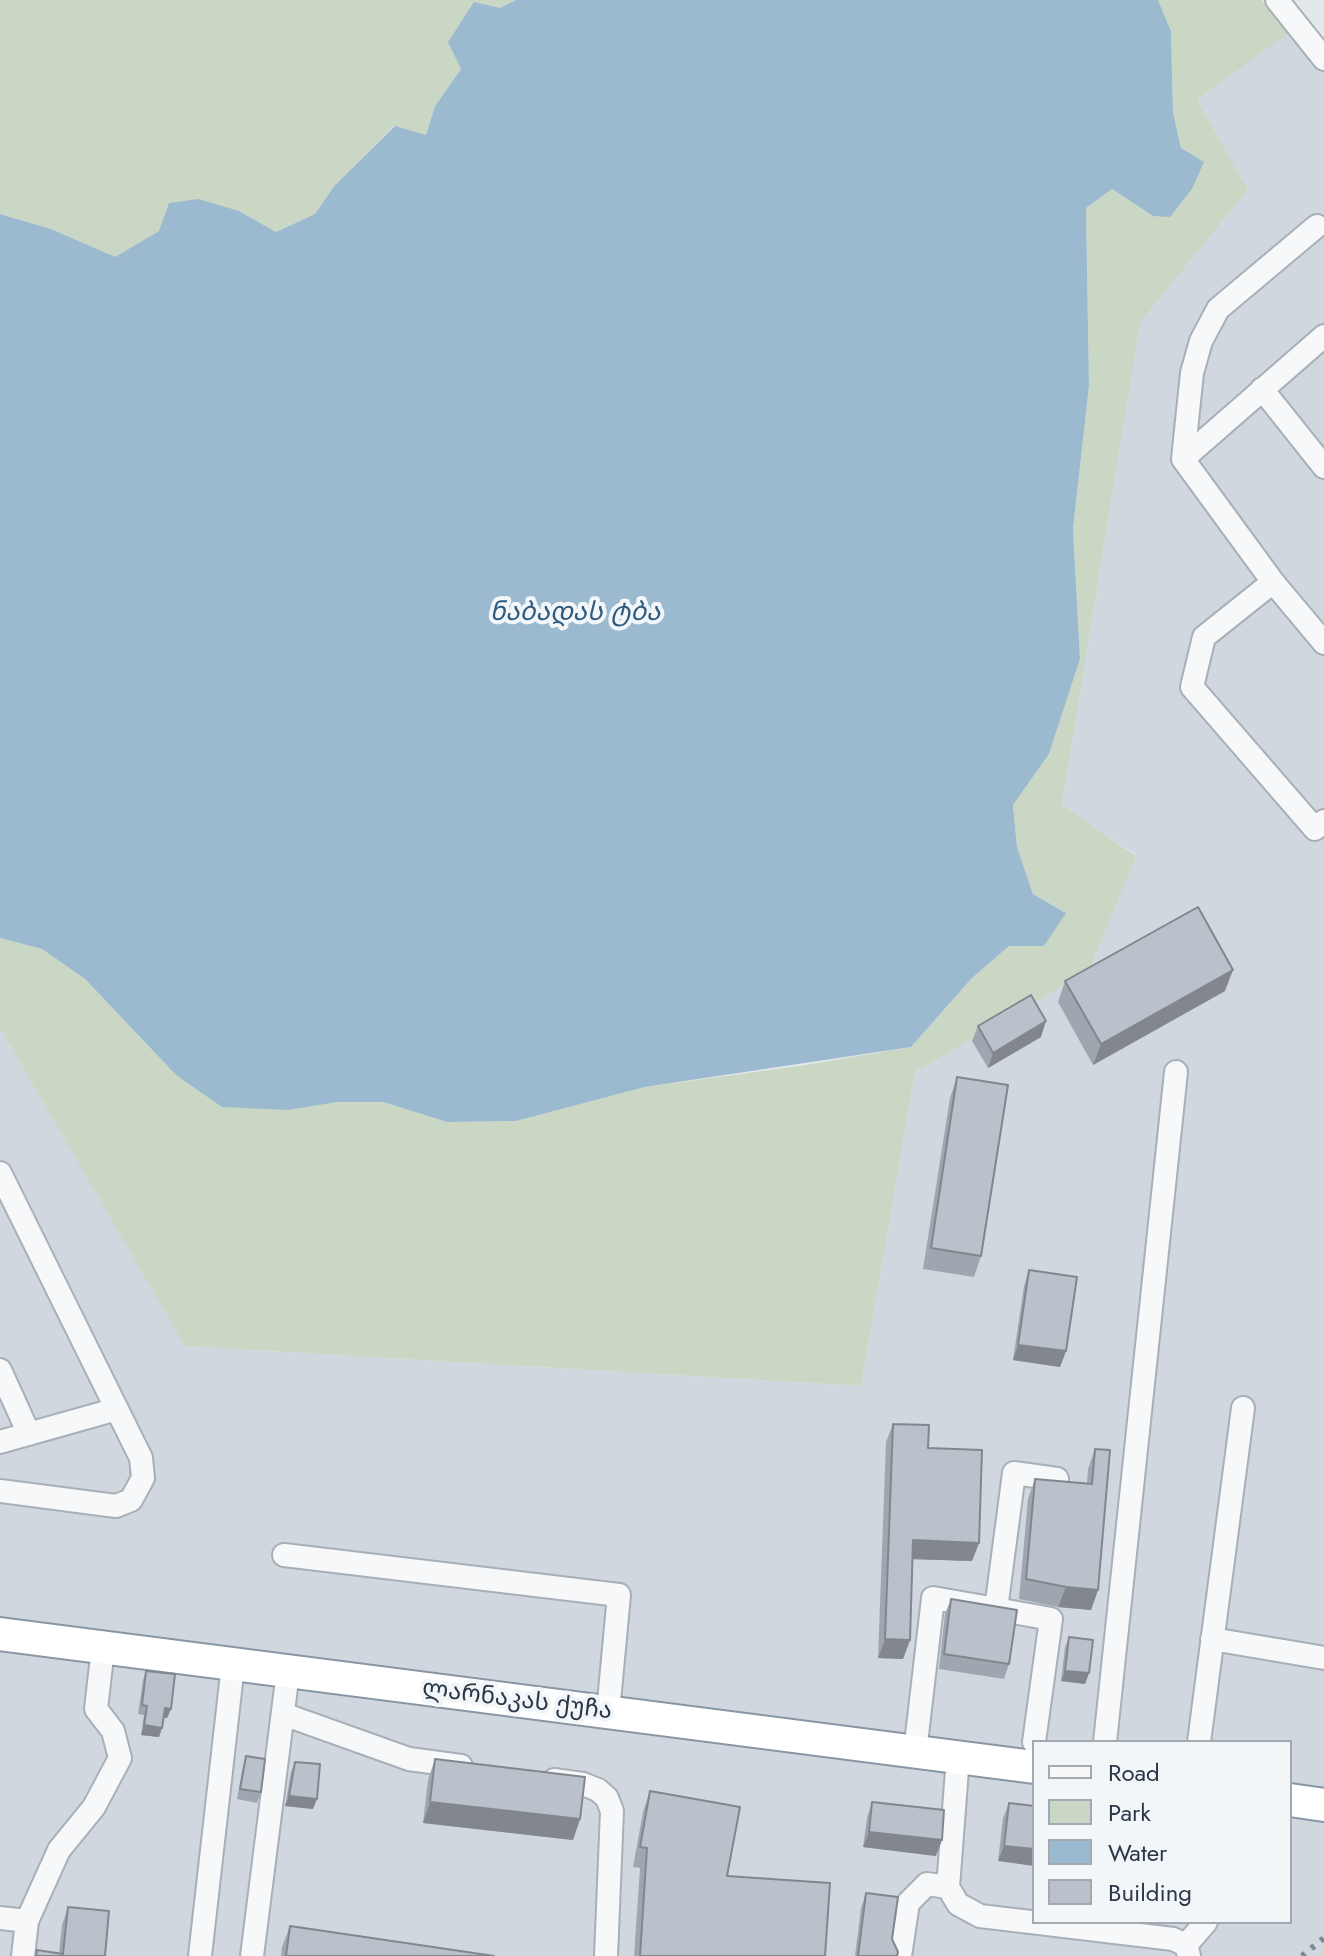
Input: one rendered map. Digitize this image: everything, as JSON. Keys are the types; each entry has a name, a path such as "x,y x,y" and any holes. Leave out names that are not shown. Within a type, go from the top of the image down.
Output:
{"highway":[{"name":"ლარნაკას ქუჩა","path":"0,1634 915,1752 958,1757 1032,1755"},
{"path":"1292,1800 1324,1805"}],"street":[{"path":"1277,0 1324,59"},
{"path":"1322,227 1218,309 1201,341 1192,373 1183,459 1273,582 1324,643"},
{"path":"1183,459 1324,336"},
{"path":"1262,389 1324,467"},
{"path":"1273,582 1204,637 1192,687 1315,829 1324,821"},
{"path":"1105,1740 1176,1072"},
{"path":"0,1173 141,1458 143,1478 131,1500 116,1506 0,1491"},
{"path":"0,1370 29,1434"},
{"path":"1199,1740 1243,1408"},
{"path":"0,1442 117,1409"},
{"path":"996,1609 1014,1473 1057,1479"},
{"path":"284,1555 619,1595 608,1712"},
{"path":"915,1752 933,1598 1051,1619 1035,1740"},
{"path":"1212,1639 1324,1658"},
{"path":"23,1956 27,1921 59,1850 94,1807 120,1758 113,1731 96,1709 103,1648"},
{"path":"200,1956 233,1665"},
{"path":"252,1956 288,1672"},
{"path":"283,1714 409,1759 488,1770"},
{"path":"958,1757 948,1887 958,1904 980,1916 1032,1922"},
{"path":"536,1777 583,1784 607,1798 612,1811 606,1956"},
{"path":"900,1956 908,1903 927,1884 948,1887"},
{"path":"0,1918 27,1921"},
{"path":"1047,1924 1173,1939 1188,1950 1205,1924"}],"shaded area":[{"path":"1298,26 1324,59 1324,1956 0,1956 0,1028 186,1346 861,1386 915,1072 1089,971 1136,855 1062,806 1140,321 1248,190 1197,100"}],"green space":[{"path":"0,0 516,0 500,8 435,106 426,135 394,126 334,186 315,214 276,232 239,211 159,231 115,258 51,229 0,214"},
{"path":"1158,0 1262,0 1289,33 1197,100 1248,190 1140,322 1062,805 1136,856 1089,971 915,1072 861,1386 185,1346 0,1028 0,938 42,949 85,979 176,1075 288,1110 338,1102 383,1102 447,1122 516,1121 645,1087 911,1047 971,979 1009,946 1044,946 1065,912 1033,894 1017,847 1013,805 1049,754 1080,659 1073,529 1089,386 1086,208 1112,189 1153,216 1181,148 1173,112 1171,31"}],"water":[{"name":"ნაბადას ტბა","path":"516,0 1158,0 1171,31 1173,112 1181,148 1204,162 1192,189 1170,217 1153,216 1112,189 1086,208 1089,386 1073,529 1080,659 1049,754 1013,805 1017,847 1033,894 1066,913 1044,946 1009,946 971,979 911,1047 645,1087 516,1121 447,1122 383,1102 338,1102 288,1110 222,1107 176,1075 85,979 42,949 0,938 0,214 51,229 115,257 159,231 169,203 198,199 239,211 276,232 315,214 334,186 395,126 426,135 435,106 461,69 448,42 474,2 500,8"}],"building":[{"path":"1198,907 1233,970 1101,1044 1065,981"},
{"path":"1031,995 1046,1021 993,1053 978,1026"},
{"path":"957,1077 1008,1085 981,1256 931,1248"},
{"path":"1029,1270 1077,1277 1066,1351 1018,1345"},
{"path":"893,1424 929,1425 928,1448 982,1450 979,1543 913,1540 910,1640 885,1639"},
{"path":"1095,1449 1110,1450 1098,1590 1026,1579 1035,1479 1092,1484"},
{"path":"951,1599 1017,1610 1009,1664 944,1654"},
{"path":"1069,1637 1093,1640 1089,1673 1065,1671"},
{"path":"146,1671 175,1674 171,1709 165,1708 162,1728 144,1725 147,1706 142,1705"},
{"path":"246,1756 265,1759 261,1792 240,1789"},
{"path":"435,1759 585,1777 580,1819 430,1802"},
{"path":"295,1762 320,1764 317,1799 289,1796"},
{"path":"650,1791 740,1807 727,1876 830,1883 825,1956 640,1956 647,1848 640,1847"},
{"path":"872,1802 944,1810 942,1840 869,1832"},
{"path":"1009,1803 1032,1806 1032,1849 1004,1846"},
{"path":"866,1893 898,1897 892,1939 897,1956 858,1956"},
{"path":"68,1907 109,1911 105,1956 36,1956 37,1950 63,1954"},
{"path":"290,1926 494,1956 286,1956"}],"railway":[{"path":"1302,1956 1324,1938"}]}
